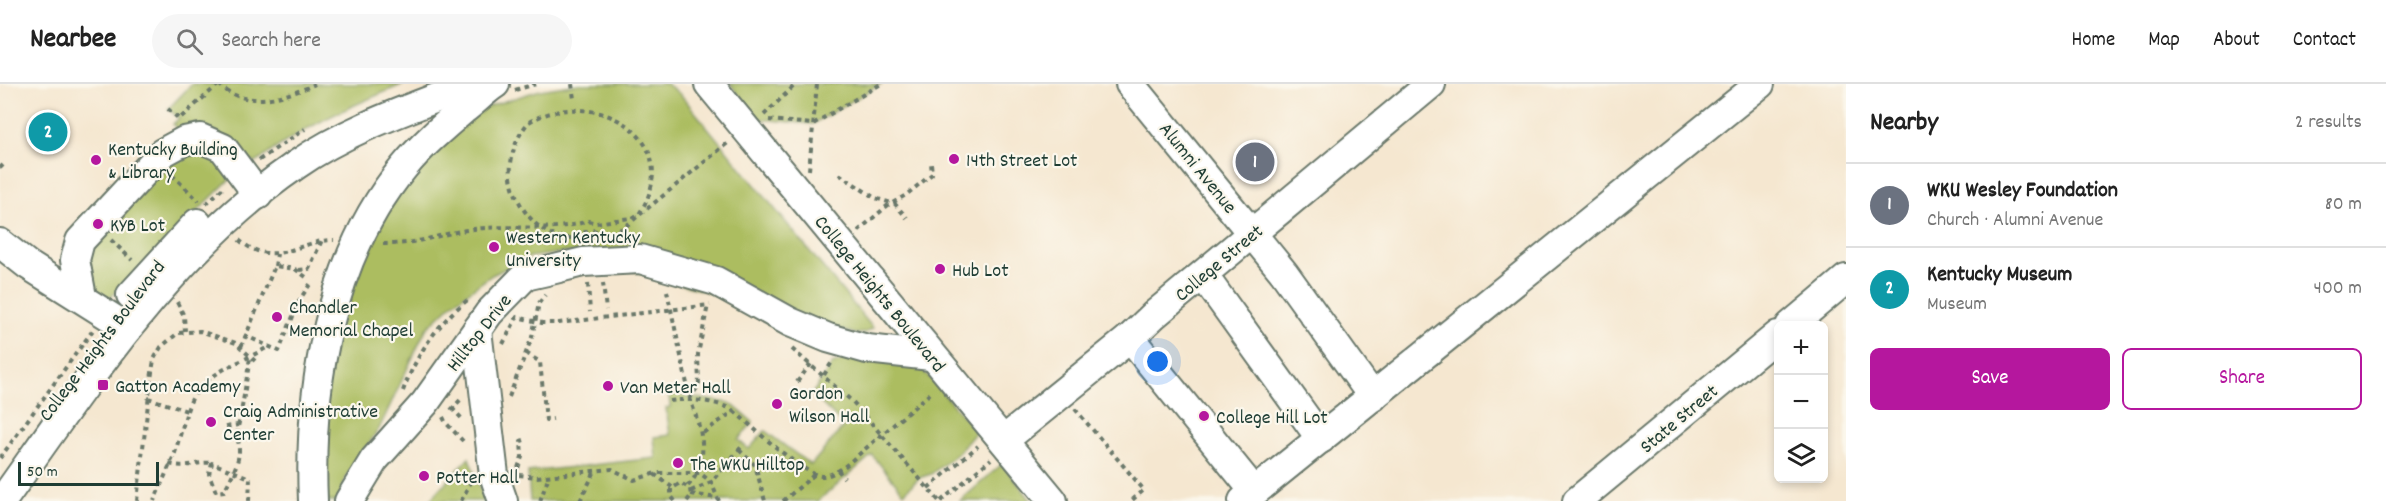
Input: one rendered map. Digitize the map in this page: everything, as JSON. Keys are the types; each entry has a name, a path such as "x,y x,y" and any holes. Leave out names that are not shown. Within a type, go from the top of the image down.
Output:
{"street":[{"name":"College Heights Boulevard","path":"0,476 116,319 192,256 296,144 361,110 425,84"},
{"name":"College Heights Boulevard","path":"253,188 357,131 473,84"},
{"path":"313,501 315,414 326,344 348,263 371,215 402,169 422,146 495,84"},
{"name":"College Heights Boulevard","path":"709,84 931,356 994,446 1053,501"},
{"name":"Alumni Avenue","path":"1130,84 1252,234 1373,397"},
{"name":"College Street","path":"994,446 1130,338 1431,84"},
{"path":"1130,338 1248,496 1760,84"},
{"path":"81,297 75,260 80,241 162,153 184,141 200,138 223,148 253,188"},
{"path":"0,243 28,265 116,319"},
{"name":"Hilltop Drive","path":"349,501 374,460 425,403 489,313 525,276 583,262 640,259 716,281 790,322 828,339 867,349 931,356"},
{"path":"1203,275 1321,439"},
{"path":"1796,321 1846,279"},
{"name":"College Heights Boulevard","path":"2,501 116,319"},
{"path":"477,330 494,475 503,501"},
{"name":"State Street","path":"1582,499 1774,339"}],"path":[{"path":"168,109 179,119 219,84 228,91 250,98 282,95 315,84"},
{"path":"572,84 573,99"},
{"path":"796,84 759,119 813,124 881,84"},
{"path":"808,178 817,84"},
{"path":"563,101 580,98"},
{"path":"543,110 519,136 514,147 511,171 520,204 545,230 570,238 592,230 604,234 620,229 732,140"},
{"path":"545,230 580,225 588,221 596,223 637,217 650,196 654,173 646,136"},
{"path":"855,234 891,203 932,174 931,163"},
{"path":"171,174 204,205"},
{"path":"839,174 875,198 891,203 907,218"},
{"path":"109,239 133,261"},
{"path":"275,266 303,271 309,269 322,240"},
{"path":"241,348 244,335 275,266 277,254"},
{"path":"295,269 306,278"},
{"path":"606,310 603,282 612,281"},
{"path":"665,282 690,398 703,433 700,473 688,486"},
{"path":"244,335 279,351 300,299 311,283"},
{"path":"588,283 590,312"},
{"path":"172,297 182,310 186,331"},
{"path":"501,348 517,316 559,323 716,303"},
{"path":"690,398 699,384 698,354 708,305"},
{"path":"0,458 116,319"},
{"path":"506,404 526,353 535,320"},
{"path":"137,501 148,398 157,352 172,337 186,331 200,331 241,348 253,359"},
{"path":"154,501 191,397 214,373 253,359 270,346"},
{"path":"791,348 853,402 940,501 994,446"},
{"path":"526,353 540,362 546,420 553,419"},
{"path":"212,463 209,477 215,490 220,493 226,488 239,453 238,427 253,359"},
{"path":"797,382 811,364"},
{"path":"670,401 690,398 702,403 726,406 804,469 827,476 838,470 937,387"},
{"path":"148,398 187,411"},
{"path":"1073,406 1144,490 1131,501"},
{"path":"703,433 734,411"},
{"path":"443,416 446,423 463,441"},
{"path":"229,426 238,427"},
{"path":"524,440 520,441 522,457 518,464 519,476 615,469 634,480 653,474 700,473 711,483 718,500"},
{"path":"687,501 691,493 711,483 743,445"},
{"path":"928,488 994,446"},
{"path":"739,450 755,465 765,501"},
{"path":"169,464 183,468 203,462 212,463 250,478 249,501"},
{"path":"580,501 596,470"},
{"path":"838,470 844,478"},
{"path":"653,474 672,487"},
{"path":"783,501 815,474"},
{"path":"540,501 549,475"},
{"path":"672,487 681,483 688,486 691,493"},
{"path":"672,487 671,494 675,501"},
{"path":"691,493 718,500"}],"green space":[{"path":"192,84 404,84 309,128 256,163 183,136 173,124 179,118 168,109"},
{"path":"579,84 667,84 681,95 873,328 865,333 856,334 567,252 530,257 492,275 452,304 426,329 379,429 346,477 338,501 318,501 323,395 349,278 423,149 480,109 540,90"},
{"path":"730,84 881,84 813,124 759,119"},
{"path":"204,147 232,177 110,298 101,294 85,271 97,234 170,158"},
{"path":"854,356 919,365 976,432 957,454 931,474 919,478 904,493 872,455 818,501 530,501 528,472 656,458 654,437 670,435 666,408 670,407 669,394 730,403 753,422 738,440 749,449 765,431 811,465 844,426 812,394 832,364"},
{"path":"469,458 485,501 429,501"},
{"path":"1002,464 1032,501 960,501"}],"place":[{"name":"Kentucky Museum","path":"48,132"},
{"name":"14th Street Lot","path":"954,159"},
{"name":"Kentucky Building & Library","path":"96,160"},
{"name":"WKU Wesley Foundation","path":"1255,162"},
{"name":"KYB Lot","path":"98,224"},
{"name":"Western Kentucky University","path":"494,247"},
{"name":"Hub Lot","path":"940,269"},
{"name":"Chandler Memorial Chapel","path":"277,317"},
{"name":"Gatton Academy","path":"103,385"},
{"name":"Van Meter Hall","path":"608,386"},
{"name":"Gordon Wilson Hall","path":"777,404"},
{"name":"College Hill Lot","path":"1204,416"},
{"name":"Craig Administrative Center","path":"211,422"},
{"name":"The WKU Hilltop","path":"678,463"},
{"name":"Potter Hall","path":"424,476"}]}
